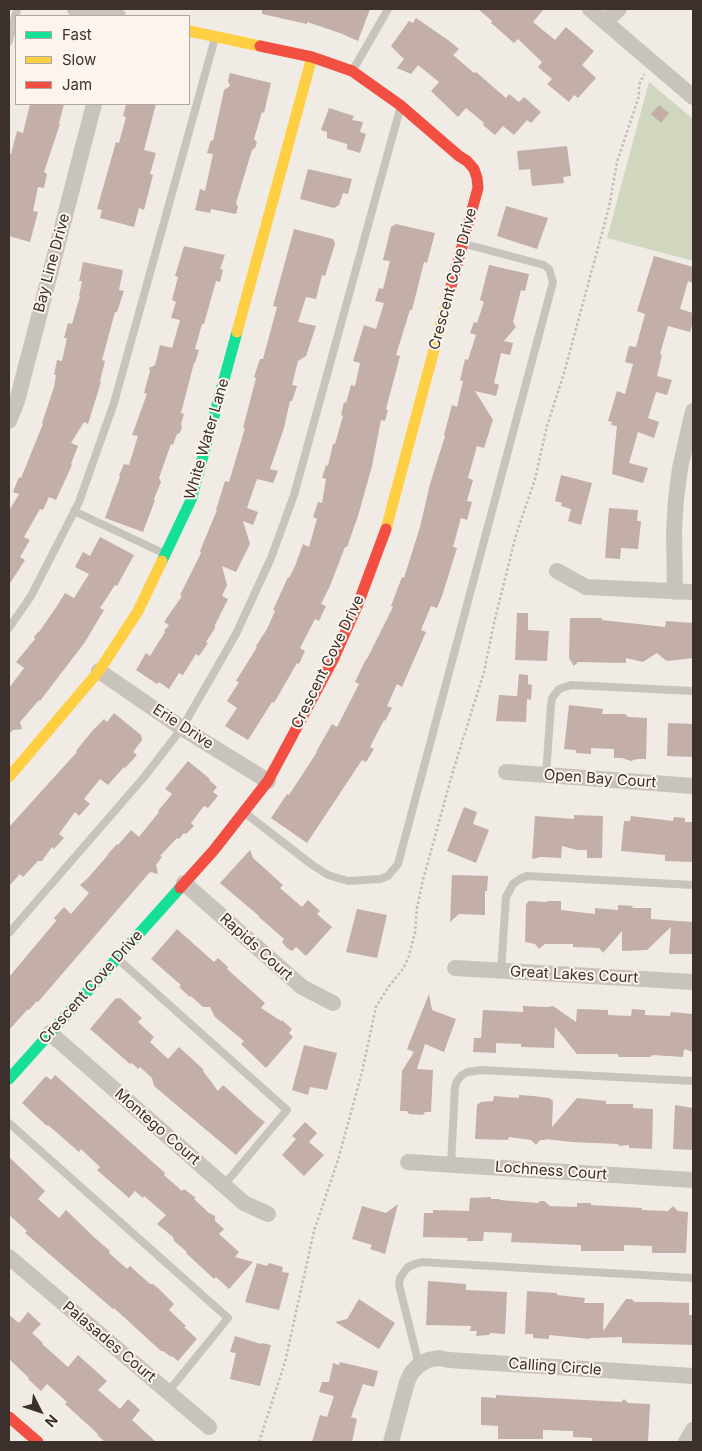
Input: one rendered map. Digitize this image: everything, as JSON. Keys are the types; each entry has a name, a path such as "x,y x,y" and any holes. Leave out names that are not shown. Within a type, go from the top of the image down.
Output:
{"street":[{"path":"74,9 111,15"},
{"path":"590,9 693,97"},
{"path":"605,22 619,9"},
{"path":"190,31 312,57 352,71 400,106"},
{"name":"White Water Lane","path":"9,777 99,671 138,611 191,500 312,57"},
{"name":"Bay Line Drive","path":"9,421 17,401 94,105"},
{"name":"Crescent Cove Drive","path":"9,1080 214,850 268,781 333,660 358,604 386,528 478,188 474,169 468,161 459,156 400,106"},
{"path":"675,592 674,530 676,499 680,468 693,411"},
{"path":"558,571 586,587 693,592"},
{"name":"Erie Drive","path":"99,671 182,728 268,781"},
{"name":"Open Bay Court","path":"506,772 693,786"},
{"name":"Rapids Court","path":"184,883 302,987 332,1003"},
{"name":"Great Lakes Court","path":"455,968 693,982"},
{"name":"Montego Court","path":"50,1033 244,1203 268,1214"},
{"name":"Lochness Court","path":"408,1162 693,1180"},
{"name":"Palasades Court","path":"9,1257 208,1427"},
{"name":"Calling Circle","path":"419,1365 428,1360 439,1358 693,1376"},
{"path":"391,1442 408,1382 412,1372 419,1365"},
{"path":"9,1417 38,1442"},
{"path":"686,1442 693,1430"}],"lane":[{"path":"352,71 388,9"},
{"path":"9,41 15,17"},
{"path":"9,628 31,596 79,502 114,402 216,36"},
{"path":"9,933 145,776 182,728 236,634 271,558 291,504 400,106"},
{"path":"244,812 328,875 348,881 380,879 388,876 398,864 553,282 549,269 544,265 463,243"},
{"path":"74,511 165,554"},
{"path":"546,775 552,698 559,689 571,685 693,691"},
{"path":"501,971 506,897 513,884 520,879 527,876 693,885"},
{"path":"117,959 287,1110 224,1185"},
{"path":"451,1165 455,1087 462,1076 468,1072 482,1070 693,1081"},
{"path":"9,1124 228,1318 168,1392"},
{"path":"419,1365 399,1285 400,1278 404,1272 408,1267 415,1264 431,1263 693,1278"}],"path":[{"path":"259,1442 285,1362 314,1231 340,1151 362,1072 376,1007 389,986 403,969 409,956 415,932 422,880 484,672 506,573 534,479 547,426 564,373 609,207 617,162 639,96 639,85 653,62"}],"green space":[{"path":"649,82 693,119 693,261 607,238"}],"building":[{"path":"262,9 370,9 358,41 307,22 307,24 262,14"},
{"path":"478,9 544,9 533,22 555,40 566,27 594,51 582,65 596,78 578,98 574,95 569,102 547,84 552,79 538,67 542,62 518,39 514,43"},
{"path":"416,18 459,49 453,55 506,98 509,94 519,102 524,97 541,112 531,123 527,120 514,135 503,126 495,135 466,108 458,117 431,91 439,82 418,65 411,74 397,68 404,59 391,46 409,21 413,23"},
{"path":"230,73 271,83 264,113 262,112 254,139 257,142 252,150 236,203 238,207 236,214 211,209 210,213 195,210 200,189 205,191 213,154 207,153 211,140 213,141 224,90 230,86 228,81"},
{"path":"30,105 64,105 60,124 44,172 47,174 44,188 38,187 33,211 38,212 30,242 9,236 9,153 11,154 17,131 23,133"},
{"path":"126,105 156,105 144,150 156,153 150,174 153,175 144,210 139,208 134,227 100,218 102,210 97,209 116,142 119,143 126,117 123,116"},
{"path":"659,105 669,113 661,123 651,114"},
{"path":"329,108 354,116 352,120 363,122 360,132 366,134 360,153 347,149 347,144 327,138 327,132 321,130"},
{"path":"567,146 571,176 563,177 564,183 532,186 530,169 519,170 517,151"},
{"path":"308,169 352,179 348,194 343,193 339,205 334,208 300,199"},
{"path":"506,206 548,218 537,249 497,236"},
{"path":"396,224 435,233 427,263 424,262 412,310 410,310 396,355 400,356 386,409 388,410 385,421 381,420 372,466 358,516 347,547 345,547 321,604 326,606 319,621 315,619 300,648 305,651 299,664 297,663 274,703 272,702 248,740 225,726 237,708 227,701 239,682 236,681 267,629 275,611 273,610 295,566 303,544 309,547 317,519 313,517 318,502 322,503 326,479 322,478 326,465 328,466 333,444 335,444 343,416 341,415 344,402 346,403 351,385 355,386 360,363 353,361 360,338 364,325 376,329 384,303 375,301 379,288 383,289 390,261 383,260 391,227"},
{"path":"294,229 333,239 335,244 325,276 322,275 316,299 306,297 298,322 316,326 306,356 298,361 292,385 297,386 292,401 290,401 284,428 270,469 278,471 273,483 257,479 247,508 258,512 253,525 243,521 250,544 236,572 222,566 227,585 222,596 228,599 215,628 206,642 208,643 199,656 196,654 183,675 179,673 169,689 159,682 157,684 136,670 146,653 150,656 169,625 164,622 182,596 180,595 201,553 200,551 217,510 225,481 229,482 245,428 243,428 256,378 254,377 260,359 263,359 277,307 273,306"},
{"path":"184,246 225,255 220,269 223,270 220,282 216,281 195,349 199,350 181,413 184,414 182,427 173,445 171,444 159,478 161,482 143,532 105,518 119,476 124,464 129,465 138,436 132,435 147,394 144,393 150,371 149,368 155,365 160,345 172,348 180,320 171,318 176,302 172,300 178,277 175,276"},
{"path":"654,256 693,267 693,283 688,281 680,309 693,313 693,322 690,332 668,326 660,354 662,355 657,376 672,380 667,395 656,392 648,418 659,422 654,438 638,432 629,463 648,468 643,483 612,474 617,426 611,425 612,422 608,421 617,391 625,394 633,364 625,362 629,346 636,347 645,314 637,311"},
{"path":"83,262 123,270 119,290 124,291 117,312 115,312 102,360 105,361 101,382 88,424 84,422 71,443 78,446 72,465 56,500 49,497 43,510 40,509 24,537 30,540 20,557 25,560 9,585 9,511 19,494 13,492 19,477 21,478 43,424 54,387 57,360 62,361 67,338 64,338 68,323 72,324 80,296 82,281 79,281"},
{"path":"489,265 529,274 525,291 521,290 513,322 516,327 504,341 513,343 510,355 501,353 494,383 499,385 496,396 475,391 493,420 484,448 477,446 468,478 473,480 467,501 472,502 467,520 461,518 453,547 457,548 442,596 437,608 431,606 421,630 426,632 402,687 397,684 387,706 392,708 370,747 374,749 366,762 362,760 307,843 271,818 287,794 289,795 317,752 332,724 337,727 359,684 355,682 393,607 391,606 402,577 404,578 420,527 452,405 457,407 463,381 460,380 465,359 468,360 476,335 470,333 474,322 477,323 484,302 480,300"},
{"path":"561,475 592,483 581,525 568,521 571,509 561,506 562,503 555,501"},
{"path":"609,508 638,510 637,521 641,521 638,549 621,548 620,559 605,558"},
{"path":"100,537 134,555 117,586 115,585 100,608 104,610 85,642 40,701 20,722 22,729 13,730 9,734 9,688 24,668 16,662 35,639 34,637 65,593 74,598 89,574 75,567 83,552 90,556"},
{"path":"517,613 528,613 528,630 549,631 547,661 515,660"},
{"path":"570,618 602,618 602,620 665,627 666,621 693,623 693,658 668,661 657,653 643,662 626,658 626,663 578,662 574,666 569,658"},
{"path":"519,674 528,675 528,684 532,685 531,700 527,699 526,722 496,721 499,695 517,696"},
{"path":"569,705 603,709 602,714 625,714 628,717 647,718 646,759 631,761 614,758 614,749 591,748 591,754 576,753 576,750 564,749"},
{"path":"114,713 141,735 142,740 133,752 137,755 108,785 100,779 84,799 90,804 79,816 75,812 59,834 64,838 54,849 52,847 42,861 38,861 23,877 20,874 9,886 9,827 77,752 93,730 104,719 107,722"},
{"path":"668,723 693,724 693,757 667,756"},
{"path":"188,761 217,787 213,792 218,796 208,808 204,806 191,823 194,826 179,839 177,838 160,856 162,857 156,865 158,874 150,872 38,1002 27,1010 9,1030 9,977 56,921 54,918 64,907 71,914 89,893 80,885 117,844 131,830 139,837 172,794 165,789"},
{"path":"464,807 477,812 473,824 489,830 476,863 447,851"},
{"path":"574,815 603,816 602,858 587,858 587,850 577,850 562,846 561,858 541,857 532,859 535,816 574,819"},
{"path":"631,816 673,821 674,817 685,818 685,822 693,822 693,862 665,861 665,855 621,851 624,821 630,821"},
{"path":"250,850 253,858 283,885 280,888 302,907 308,900 320,911 317,914 332,927 306,956 296,947 292,951 287,948 282,942 284,939 220,883"},
{"path":"452,875 488,876 487,891 485,891 485,915 459,914 450,922"},
{"path":"529,901 561,901 561,910 595,914 595,908 618,910 618,905 633,906 632,908 651,908 651,919 693,922 693,954 669,954 671,927 647,950 622,951 622,931 603,953 599,948 573,947 573,944 545,944 539,949 535,944 525,942 526,904"},
{"path":"357,909 387,915 377,958 346,952"},
{"path":"177,929 214,962 218,958 228,967 227,969 265,1003 261,1008 282,1020 292,1029 289,1033 293,1037 266,1068 241,1044 244,1041 215,1017 210,1007 203,1007 190,997 179,987 181,985 151,959"},
{"path":"429,994 432,1010 456,1019 444,1052 425,1044 417,1069 433,1070 431,1112 425,1112 423,1115 409,1114 407,1111 400,1111 402,1071 414,1052 407,1049"},
{"path":"120,998 142,1018 138,1022 154,1037 150,1042 168,1059 179,1047 204,1070 218,1091 223,1085 265,1122 236,1155 154,1086 152,1078 140,1067 138,1069 132,1063 130,1064 90,1029 115,999"},
{"path":"523,1006 553,1006 576,1022 577,1009 608,1010 608,1015 631,1016 632,1009 645,1010 645,1015 670,1016 671,1012 693,1014 693,1052 684,1049 683,1057 653,1055 650,1057 618,1057 618,1054 577,1054 555,1027 554,1048 521,1047 521,1044 496,1043 496,1053 473,1052 474,1038 481,1038 483,1010 523,1012"},
{"path":"304,1045 337,1053 327,1090 310,1087 308,1095 292,1090"},
{"path":"55,1075 165,1173 164,1175 182,1191 184,1189 196,1198 194,1199 215,1216 215,1221 224,1229 219,1234 239,1252 235,1257 253,1262 229,1289 216,1277 214,1279 174,1241 173,1237 157,1224 166,1215 144,1196 143,1198 135,1191 129,1198 97,1170 100,1167 81,1149 79,1152 22,1103 46,1076 51,1080"},
{"path":"519,1095 549,1098 553,1101 552,1127 577,1098 606,1101 606,1104 633,1104 633,1108 653,1109 652,1149 629,1148 629,1145 619,1146 618,1144 545,1139 540,1140 536,1145 531,1140 509,1137 508,1140 475,1139 477,1105 481,1102 493,1101 494,1096 519,1098"},
{"path":"675,1105 693,1108 693,1150 673,1149"},
{"path":"305,1122 317,1133 309,1142 324,1155 304,1176 282,1155 296,1139 292,1136"},
{"path":"9,1157 45,1191 38,1199 59,1218 66,1210 127,1269 130,1266 150,1284 158,1288 174,1304 169,1310 197,1339 178,1361 161,1351 114,1308 25,1233 27,1231 9,1215"},
{"path":"491,1197 491,1199 538,1203 544,1201 550,1206 577,1207 577,1203 591,1203 591,1205 668,1211 673,1206 678,1211 688,1212 686,1253 652,1253 652,1246 624,1245 624,1251 581,1251 581,1245 511,1242 512,1233 484,1232 483,1241 467,1241 468,1238 423,1237 424,1213 433,1213 433,1210 469,1211 470,1198"},
{"path":"398,1204 385,1254 370,1249 372,1245 352,1239 362,1206 386,1213"},
{"path":"257,1263 267,1266 269,1263 283,1267 282,1272 289,1273 279,1310 245,1302"},
{"path":"428,1281 466,1284 466,1290 507,1292 505,1334 490,1333 489,1335 476,1336 477,1331 470,1331 471,1326 426,1325"},
{"path":"527,1291 557,1293 557,1295 585,1298 584,1303 604,1303 603,1331 626,1299 631,1299 635,1302 689,1303 689,1315 693,1315 693,1345 622,1343 622,1337 590,1339 549,1335 549,1339 533,1338 533,1334 525,1334"},
{"path":"359,1299 395,1323 379,1349 335,1322 347,1319"},
{"path":"28,1312 41,1324 32,1333 42,1344 68,1367 78,1355 107,1381 98,1390 120,1409 128,1399 140,1410 132,1420 156,1442 105,1442 47,1384 41,1391 28,1379 9,1359 9,1315 19,1323"},
{"path":"235,1336 271,1345 260,1386 230,1379 236,1353 230,1352"},
{"path":"340,1362 378,1371 374,1387 363,1384 351,1417 357,1419 352,1442 312,1442 320,1415 327,1417 334,1396 319,1392 322,1382 329,1382 333,1363 339,1365"},
{"path":"496,1395 621,1402 624,1399 628,1403 650,1404 648,1442 592,1442 592,1438 573,1437 573,1431 543,1430 543,1439 498,1439 498,1426 481,1425 481,1397 496,1398"}],"traffic: fast":[{"path":"162,561 191,500 237,332"},
{"path":"9,1079 180,888"}],"traffic: slow":[{"path":"190,31 260,46"},
{"path":"237,332 312,57"},
{"path":"386,529 450,290"},
{"path":"9,777 99,671 138,611 162,561"}],"traffic: jam":[{"path":"260,46 312,57 352,71 400,105 474,169 478,188 450,290"},
{"path":"180,888 214,850 268,781 333,660 358,604 386,529"},
{"path":"9,1417 38,1442"}]}
